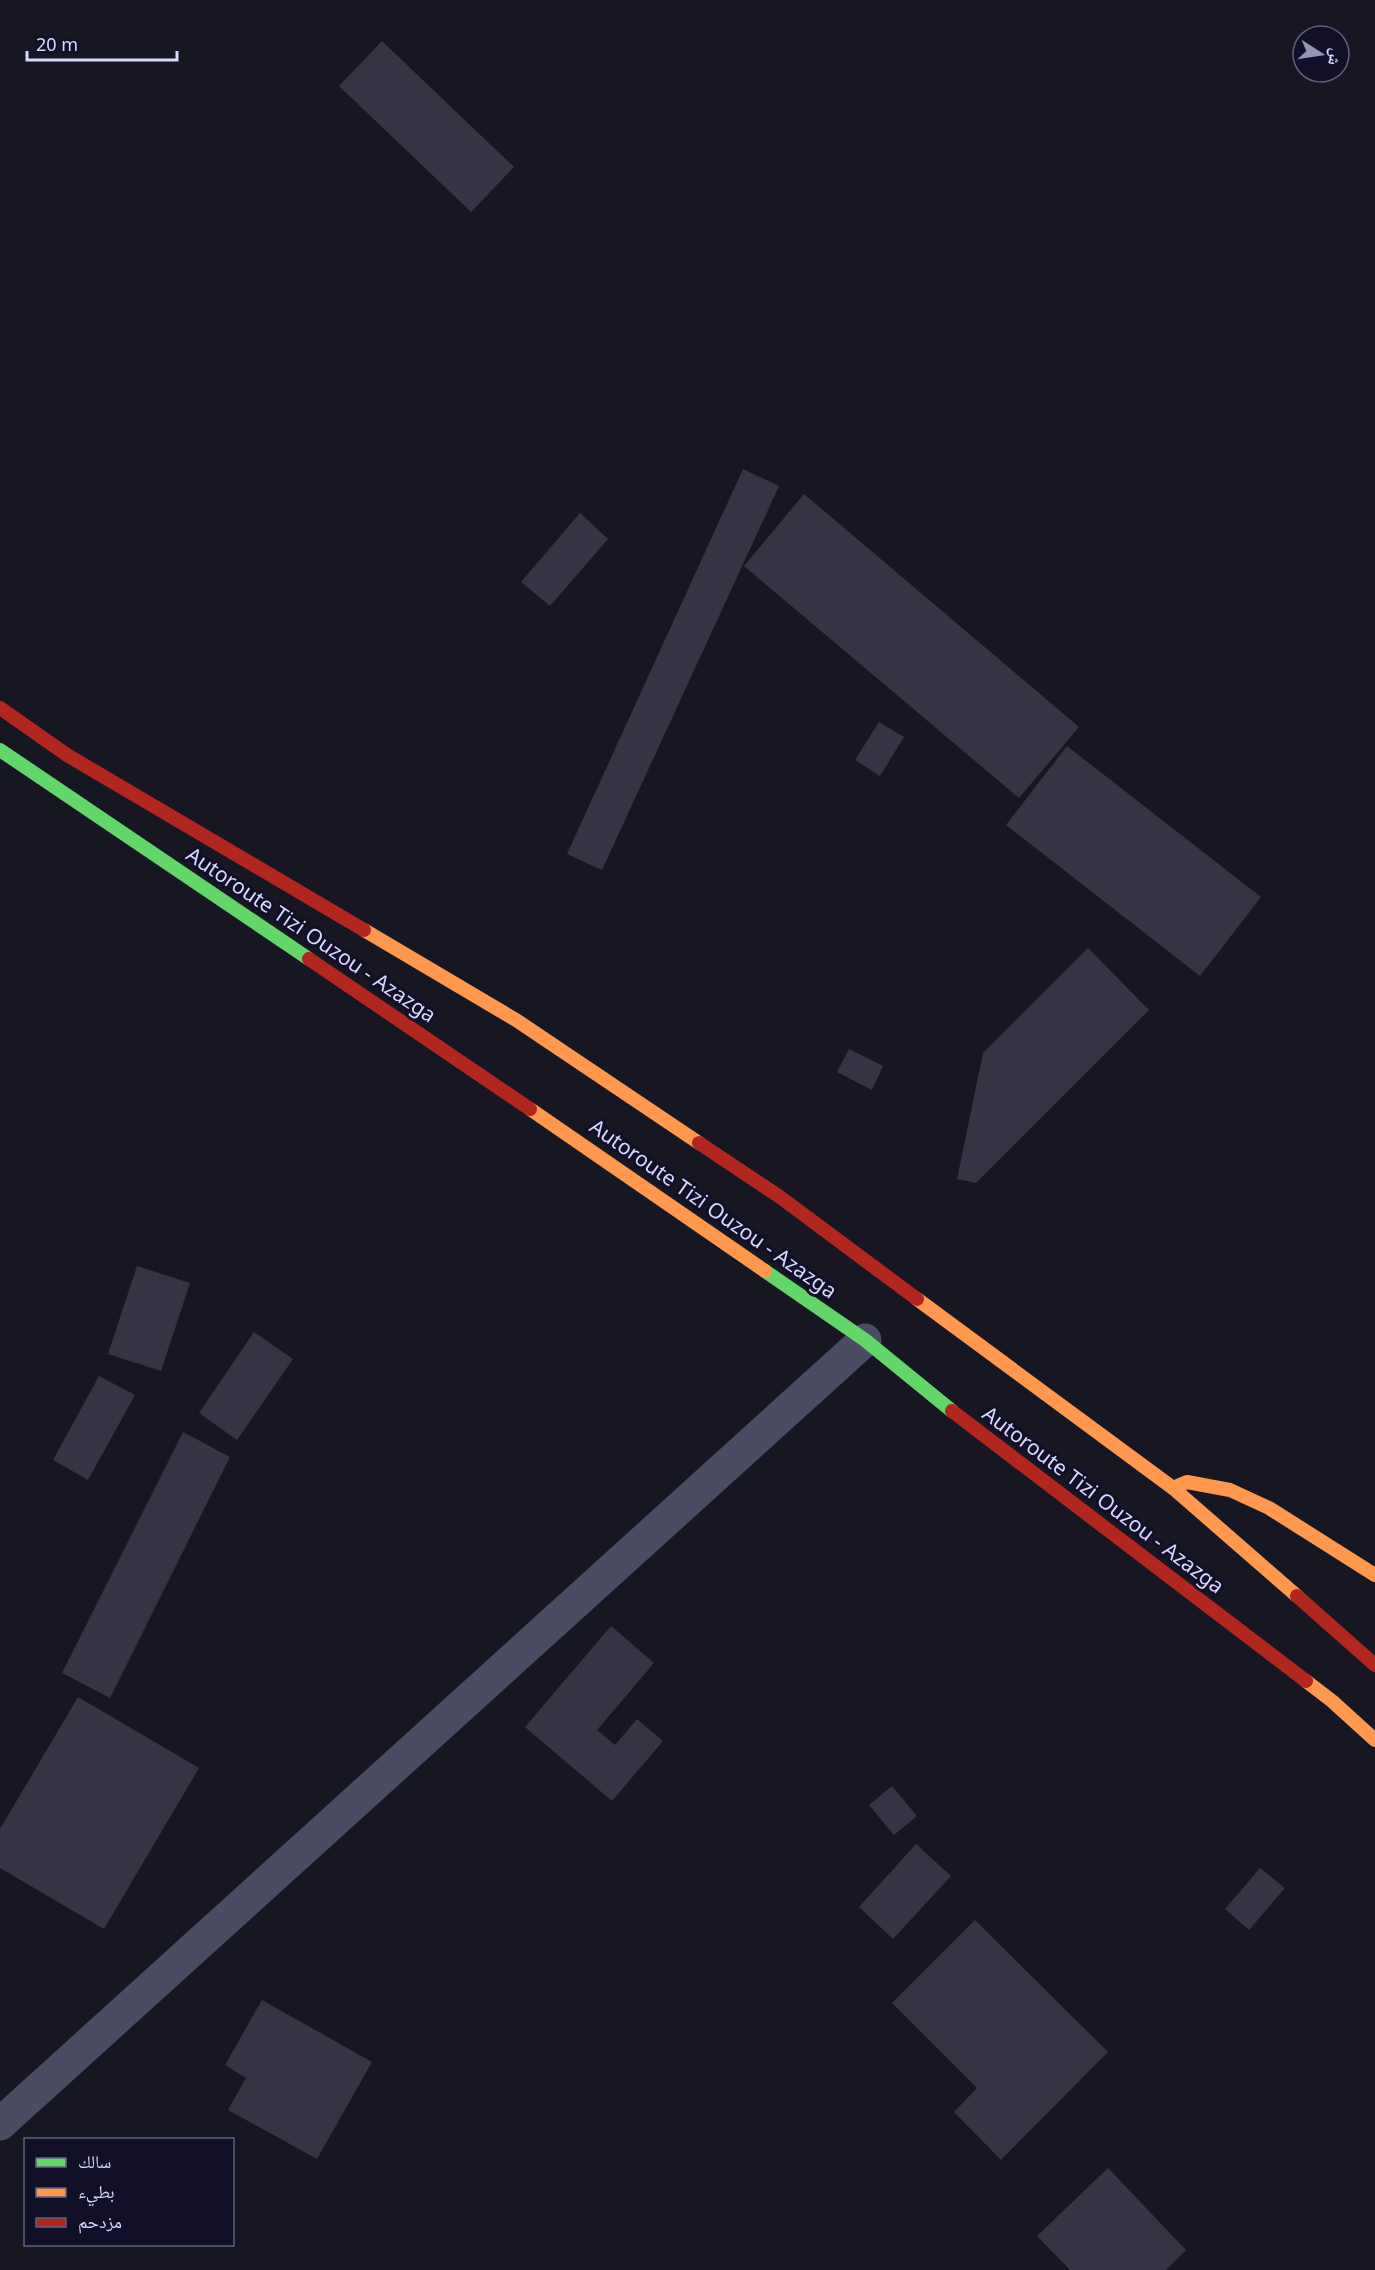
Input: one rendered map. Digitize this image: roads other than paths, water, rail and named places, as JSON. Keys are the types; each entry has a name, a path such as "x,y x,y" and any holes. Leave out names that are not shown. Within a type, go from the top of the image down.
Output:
{"main road":[{"name":"Autoroute Tizi Ouzou - Azazga","path":"0,708 67,755 516,1020 780,1197 1173,1488 1375,1665"},
{"name":"Autoroute Tizi Ouzou - Azazga","path":"0,750 525,1105 865,1340 937,1399 1332,1701 1375,1740"},
{"path":"1173,1488 1187,1482 1230,1490 1269,1509 1375,1575"}],"street":[{"path":"0,2124 865,1340"}]}
